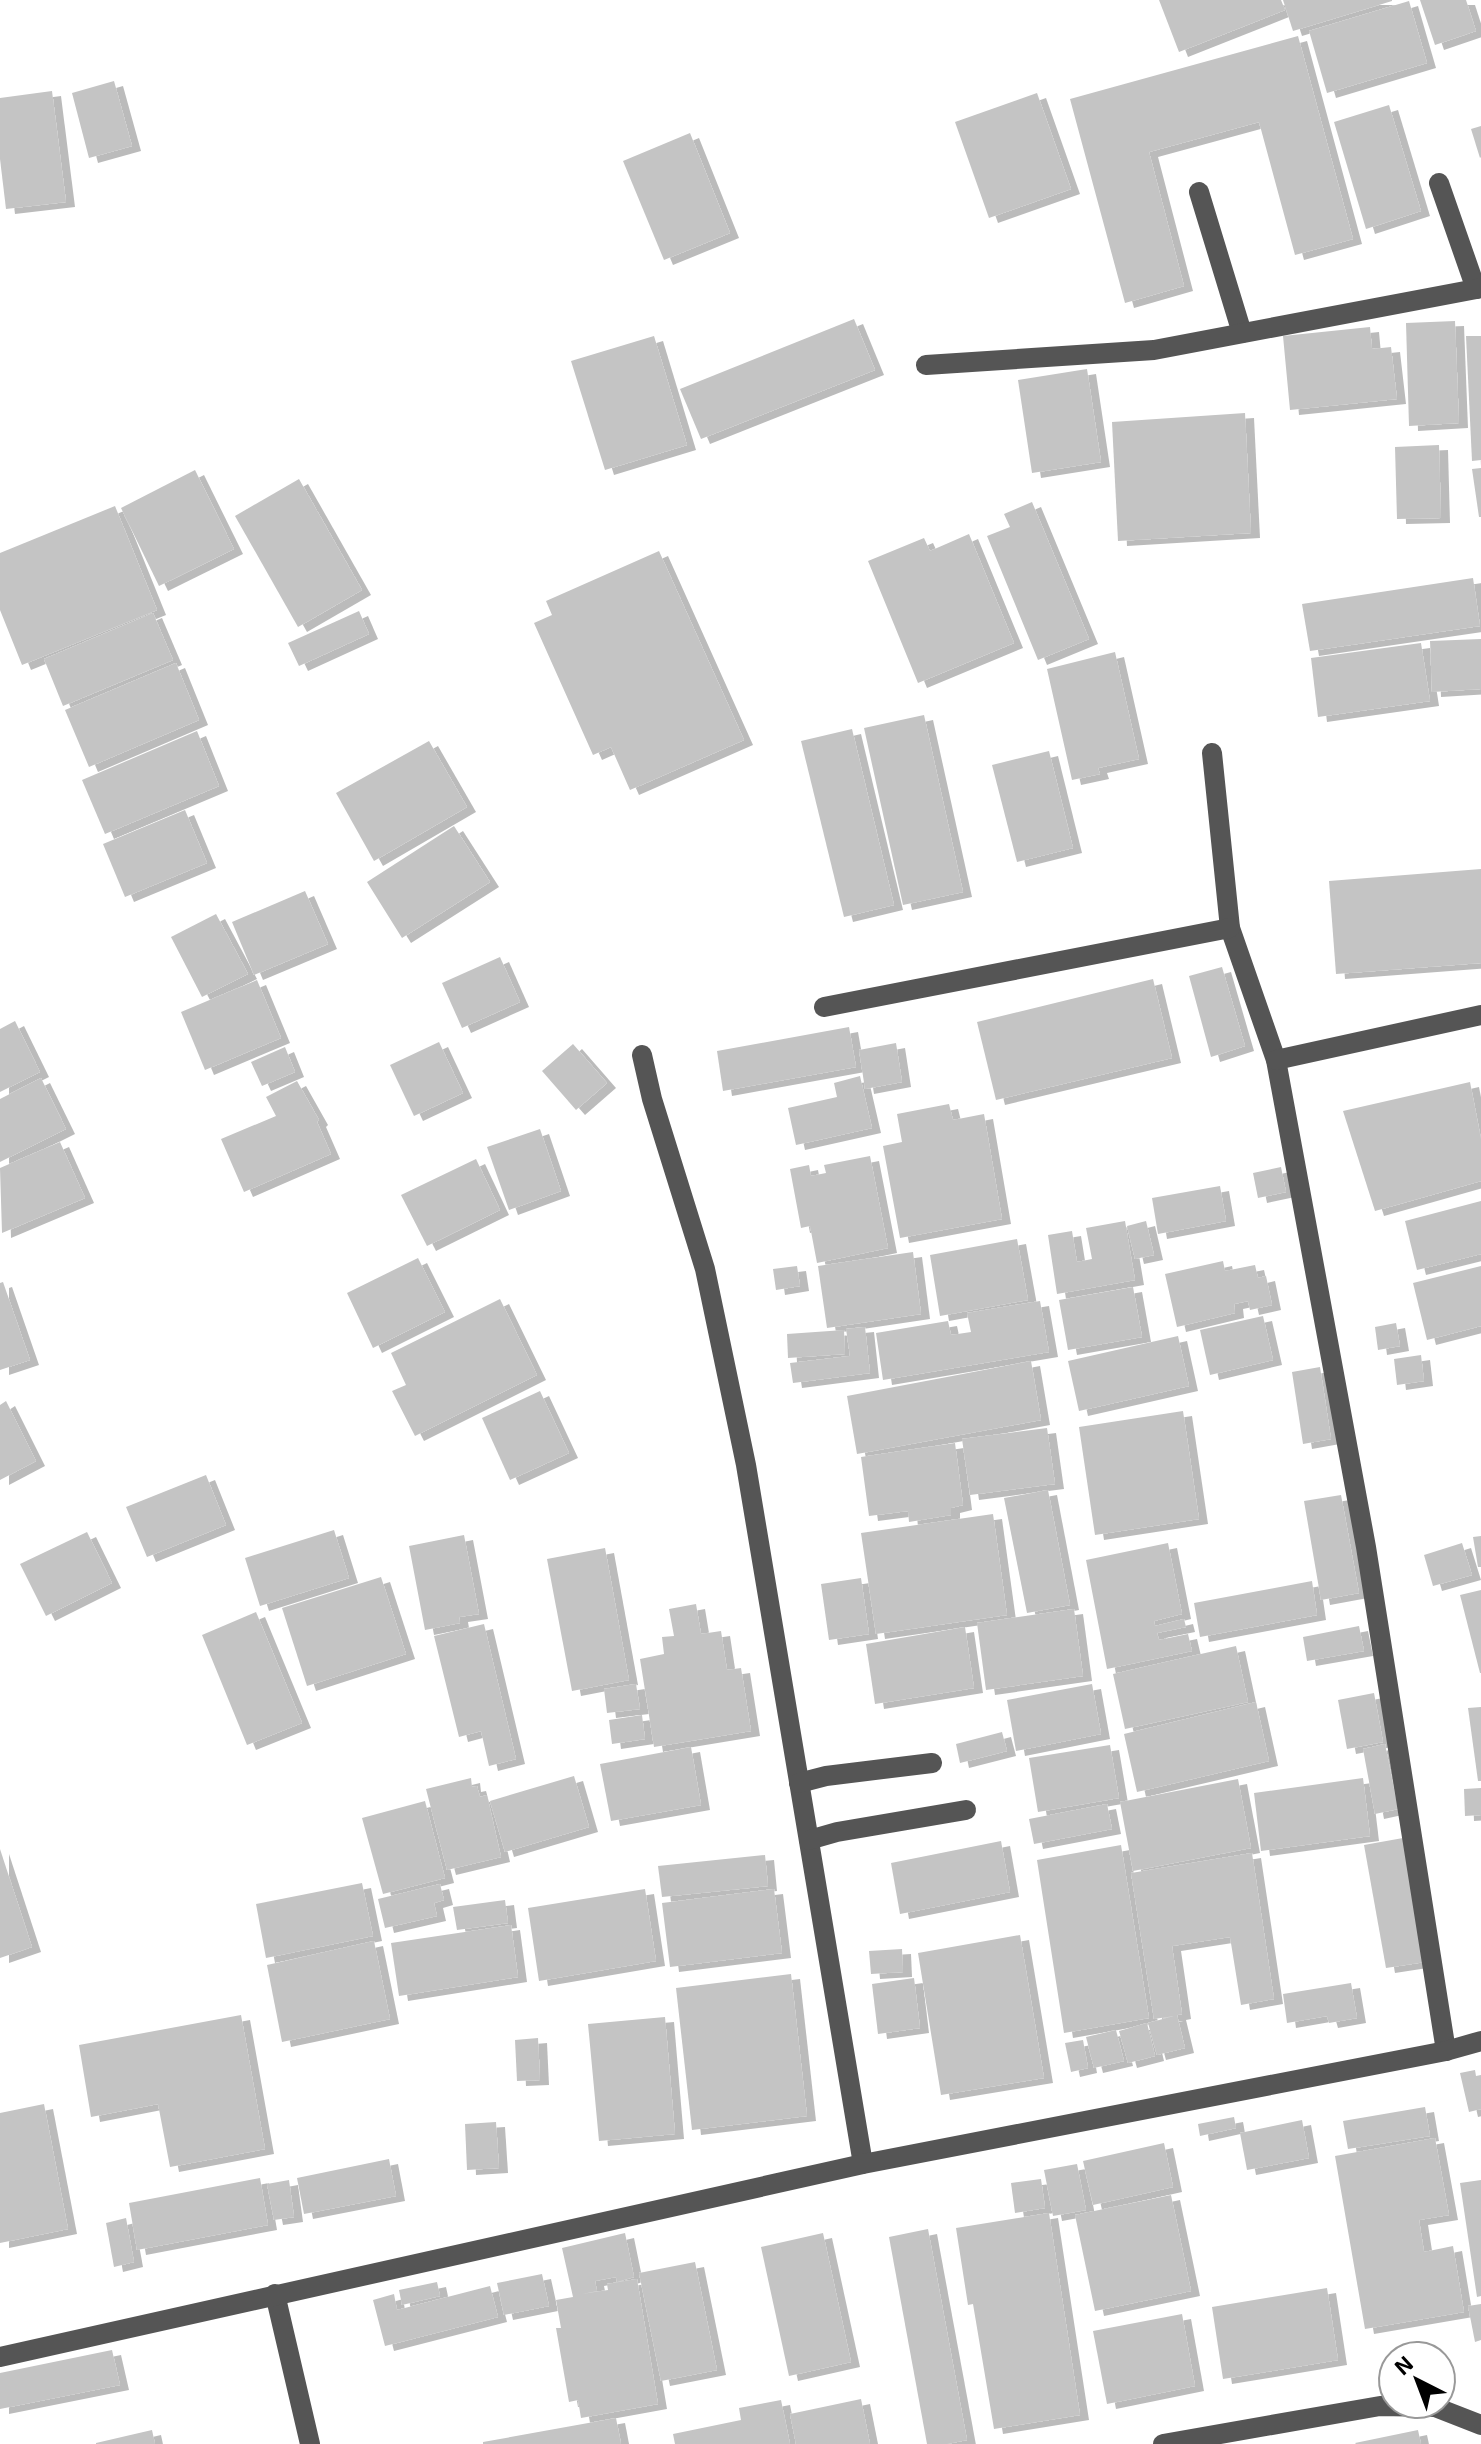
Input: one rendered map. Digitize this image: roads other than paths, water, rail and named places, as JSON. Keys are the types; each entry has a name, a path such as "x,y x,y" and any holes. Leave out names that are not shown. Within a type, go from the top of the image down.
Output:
{"street":[{"path":"926,365 1154,350 1479,288 1439,183"},
{"path":"1199,192 1242,333"},
{"path":"1212,753 1230,928 1276,1060 1366,1547 1446,2051"},
{"path":"824,1007 1230,928"},
{"path":"1276,1060 1481,1015"},
{"path":"642,1055 652,1099 705,1269 746,1465 863,2164"},
{"path":"799,1783 826,1776 932,1763"},
{"path":"809,1840 837,1832 966,1810"},
{"path":"0,2357 863,2164 1446,2051 1481,2041"},
{"path":"275,2294 310,2444"},
{"path":"1163,2444 1380,2406 1435,2407 1481,2425"}]}
